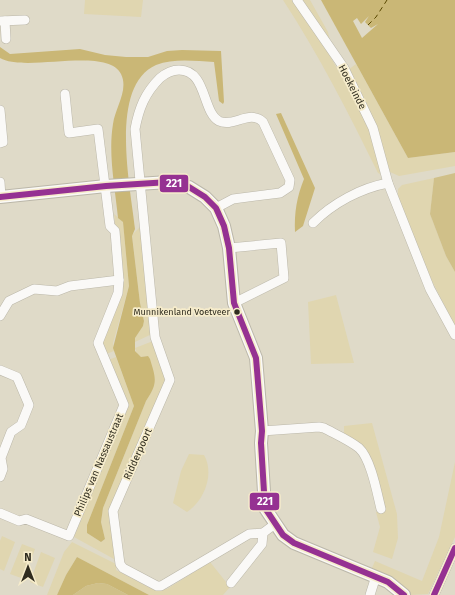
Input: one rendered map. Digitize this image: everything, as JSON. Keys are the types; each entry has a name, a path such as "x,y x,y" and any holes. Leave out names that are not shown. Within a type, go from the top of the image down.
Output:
{"street":[{"name":"Hoekeinde","path":"297,0 347,75 373,128 388,183 430,290 455,335"},
{"path":"6,39 2,21 25,20"},
{"path":"137,184 135,129 139,110 148,90 165,74 173,70 183,70 191,73 198,82 214,116 218,121 225,122 253,117 259,118 263,122 290,180 289,187 280,193 233,199 216,208"},
{"name":"Philips van Nassaustraat","path":"0,513 19,520 26,519 69,536 124,405 98,343 118,293 120,280 115,231 110,226 110,186 103,176 98,130 69,133 65,94"},
{"path":"0,110 3,142 0,143"},
{"path":"0,182 1,197 110,186 169,182 189,187 205,197 216,208 224,226 229,248 234,303 256,358 262,431 261,443 264,500 268,514 283,535 294,543 393,584 404,595"},
{"path":"313,223 333,206 373,186 388,183"},
{"name":"Ridderpoort","path":"137,184 155,337 170,380 113,511 120,564 123,568 157,586 161,586 249,534 264,532 275,524"},
{"path":"229,248 281,243 284,278 234,303"},
{"path":"0,316 9,301 34,289 57,291 70,286 120,280"},
{"path":"0,370 17,377 29,405 21,425 11,432 1,458 3,469 0,477"},
{"path":"262,431 319,427 324,428 355,445 363,452 370,468 381,509"},
{"path":"231,583 262,544 264,532"},
{"path":"434,595 455,548"},
{"path":"370,595 376,576"}],"shaded area":[{"path":"85,0 143,0 141,17 84,14"},
{"path":"283,0 294,0 307,16 370,126 382,172 380,174 378,173 321,63"},
{"path":"301,0 310,0 328,32 330,41"},
{"path":"321,0 455,0 455,152 408,158"},
{"path":"0,47 10,54 80,49 105,55 126,57 148,57 167,51 182,50 221,51 223,104 219,101 214,62 170,61 156,65 141,76 132,94 127,116 127,165 135,229 132,236 140,303 144,321 143,326 135,338 135,351 141,357 148,356 150,359 154,371 155,381 153,390 146,401 103,508 101,522 105,539 101,542 87,533 87,525 134,406 113,348 129,286 123,222 118,218 112,171 111,147 114,118 123,93 123,80 121,74 113,66 100,62 12,62 0,58"},
{"path":"356,64 408,158 455,152 455,166 399,176 390,172 375,122 348,70"},
{"path":"281,113 315,188 303,226 295,232 296,205 304,179 276,114"},
{"path":"455,173 455,272 446,256 430,214 434,178"},
{"path":"434,178 430,214 446,256 455,272 455,326 432,281 398,196 398,189 402,185"},
{"path":"114,214 123,222 129,286 113,343 114,351 106,354 102,343 123,292"},
{"path":"140,227 152,334 135,342 135,338 143,326 144,321 140,303 132,235"},
{"path":"336,295 354,363 311,364 308,302"},
{"path":"153,341 165,377 164,383 110,511 116,559 114,559 74,537 126,411 108,360 116,357 134,406 87,525 87,533 101,542 105,539 101,522 103,508 146,401 152,391 148,356 141,357 137,354 135,348"},
{"path":"372,423 397,514 398,538 392,559 373,552 380,527 376,512 384,510 371,462 344,438 344,426"},
{"path":"189,454 204,455 207,462 208,478 203,494 187,512 173,503 181,471"},
{"path":"455,462 455,537 428,594 410,595 395,579 372,568 375,561 422,581 439,537"},
{"path":"2,536 15,542 4,571 0,569 0,541"},
{"path":"72,542 116,564 116,570 154,590 167,589 210,562 230,587 223,595 149,595 77,557 66,575 57,595 47,595 64,552"},
{"path":"22,544 35,549 24,579 10,574"},
{"path":"41,552 55,558 43,587 30,582"},
{"path":"77,557 149,595 128,595 107,584 98,583 86,586 73,595 57,595 66,575"},
{"path":"98,583 107,584 128,595 73,595 86,586"}],"pier":[{"path":"369,16 365,22 371,28 378,24 362,38 353,21 357,18 361,24"}],"ferry route":[{"path":"368,25 376,17 387,0"}],"transit line":[{"name":"221","path":"0,197 106,186 169,182 189,187 205,197 216,208 224,226 229,248 234,303 256,358 262,431 261,443 265,508 283,535 294,543 388,582 404,595"},
{"name":"221","path":"434,595 455,548"}],"place":[{"name":"Munnikenland Voetveer","path":"237,312"}]}
